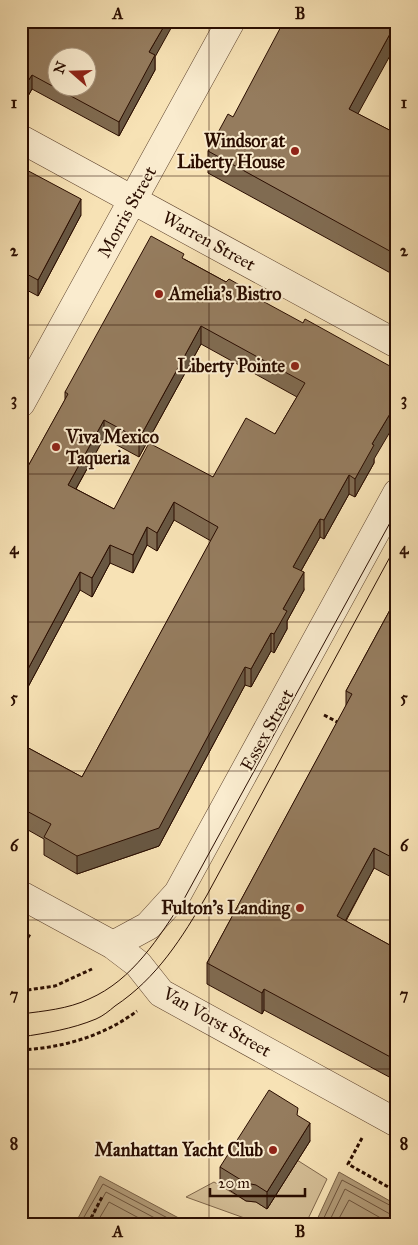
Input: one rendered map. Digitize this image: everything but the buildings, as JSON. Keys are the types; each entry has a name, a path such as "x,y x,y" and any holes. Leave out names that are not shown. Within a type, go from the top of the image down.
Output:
{"street":[{"name":"Morris Street","path":"21,403 231,21"},
{"name":"Warren Street","path":"21,139 397,344"},
{"name":"Essex Street","path":"113,945 148,926 178,893 397,493"},
{"name":"Van Vorst Street","path":"21,895 113,945 138,964 161,993 397,1123"}],"path":[{"path":"324,715 348,728"},
{"path":"21,949 30,934"},
{"path":"21,991 55,986 92,969"},
{"path":"21,1050 46,1049 96,1034 136,1011"},
{"path":"362,1138 348,1164 397,1192"},
{"path":"88,1224 102,1197"}],"shaded area":[{"path":"297,1160 327,1179 307,1221 297,1218 294,1224 261,1224 186,1197 214,1182 246,1201 256,1202 267,1209"}],"water":[{"path":"339,1172 397,1205 397,1224 315,1224"},
{"path":"100,1176 190,1224 75,1224"}],"tram line":[{"path":"21,1014 73,1005 105,991 132,969 155,942 184,899 397,510"},
{"path":"21,1037 69,1028 101,1016 144,983 178,942 207,895 397,544"}],"place":[{"name":"Windsor at Liberty House","path":"295,151"},
{"name":"Amelia's Bistro","path":"159,294"},
{"name":"Liberty Pointe","path":"295,366"},
{"name":"Viva Mexico Taqueria","path":"56,447"},
{"name":"Fulton's Landing","path":"300,908"},
{"name":"Manhattan Yacht Club","path":"273,1150"}]}
